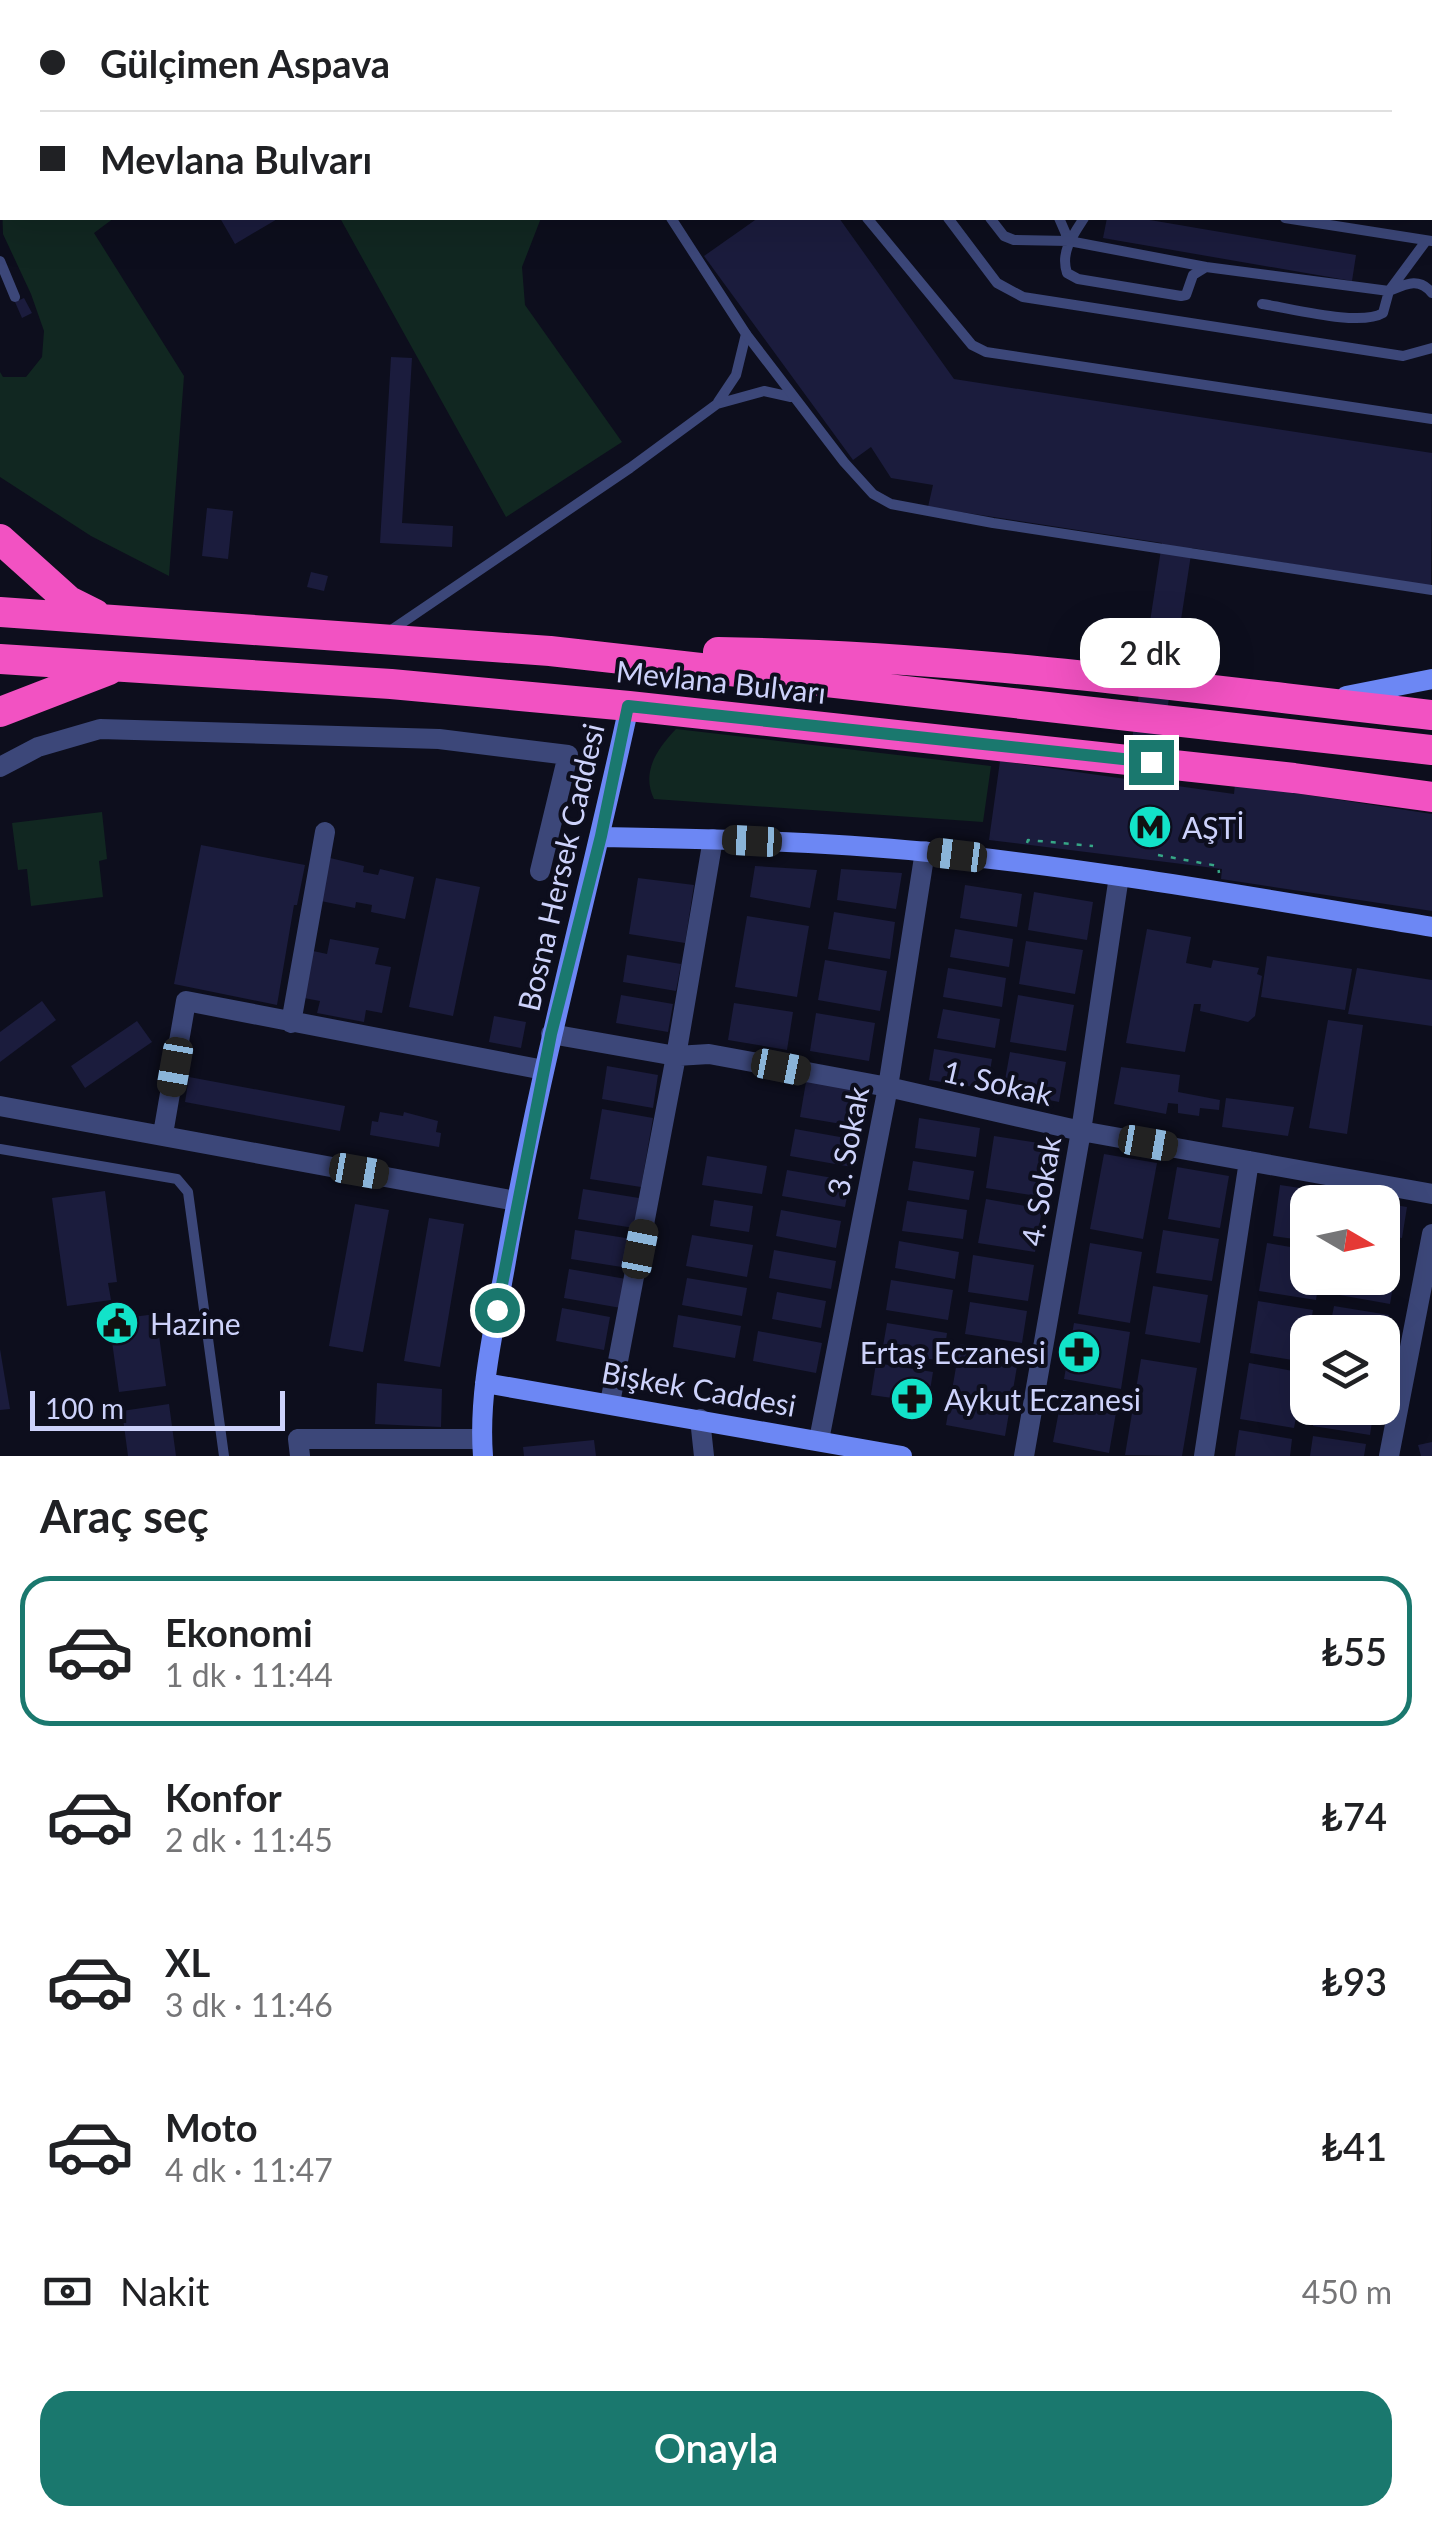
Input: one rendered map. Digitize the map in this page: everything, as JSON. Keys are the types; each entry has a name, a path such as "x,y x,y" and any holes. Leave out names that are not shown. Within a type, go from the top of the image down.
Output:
{"highway":[{"path":"0,540 69,601 102,618"},
{"name":"Mevlana Bulvarı","path":"0,612 550,650 1432,750"},
{"path":"550,650 862,657 1096,676 1432,715"},
{"name":"Mevlana Bulvarı","path":"0,659 391,684 628,706 1294,778 1432,797"},
{"path":"0,712 119,666"}],"street":[{"path":"1300,701 1432,679"},
{"name":"Bosna Hersek Caddesi","path":"482,1448 485,1383 516,1200 628,706"},
{"path":"0,766 38,747 100,729 439,739 568,755 540,872"},
{"path":"291,1023 325,832"},
{"path":"601,836 925,851 1119,876 1432,927"},
{"path":"610,1403 713,839"},
{"name":"3. Sokak","path":"820,1440 888,1087 925,851"},
{"name":"4. Sokak","path":"1024,1456 1082,1131 1119,876"},
{"path":"163,1134 186,1001 544,1070"},
{"name":"1. Sokak","path":"551,1034 676,1056 709,1054 888,1087 1082,1131 1432,1194"},
{"path":"0,1106 516,1200"},
{"path":"1204,1456 1249,1161"},
{"path":"1388,1456 1432,1234"},
{"name":"Bişkek Caddesi","path":"485,1383 902,1456"},
{"path":"700,1419 704,1456"},
{"path":"300,1456 298,1439 482,1448"}],"lane":[{"path":"672,220 791,397 873,494 892,504 1432,590"},
{"path":"869,220 972,345 986,352 1432,419"},
{"path":"949,220 997,284 1024,297 1403,356 1432,348"},
{"path":"992,220 1008,238 1069,242 1206,267 1389,292 1417,282 1432,293"},
{"path":"1060,220 1069,242"},
{"path":"1083,220 1069,242 1064,266 1078,280 1186,296 1194,276 1206,267"},
{"path":"1262,304 1368,319 1383,313 1389,292 1429,241 1298,220"},
{"path":"0,261 15,297"},
{"path":"381,638 717,404 736,375 746,334"},
{"path":"717,404 764,391 791,397"},
{"path":"0,1149 178,1179 188,1192 224,1456"}],"path":[{"path":"1109,637 1159,643"},
{"path":"1052,840 1093,846"},
{"path":"1158,854 1192,860"}],"green space":[{"path":"2,220 111,220 94,233 184,376 169,576 91,536 0,477 0,372 3,377 26,377 42,357 44,331 3,234"},
{"path":"341,220 540,220 522,267 525,305 622,442 506,517"},
{"path":"676,729 991,766 983,822 654,799 650,770"},
{"path":"102,812 107,859 99,861 103,897 31,906 27,869 18,870 12,823"}],"building":[{"path":"221,220 276,220 235,244"},
{"path":"755,220 840,220 954,379 1432,453 1431,586 1192,548 1156,783 1234,794 1235,784 1432,814 1432,911 1221,879 1222,869 989,840 1000,761 1126,779 1162,543 928,507 933,485 891,478 871,447 853,460 704,256"},
{"path":"1107,220 1150,220 1356,255 1352,281 1103,238"},
{"path":"24,298 32,313 22,318 15,302"},
{"path":"391,357 412,358 402,523 453,526 452,547 380,543"},
{"path":"207,508 233,511 228,559 202,556"},
{"path":"311,572 328,576 324,591 307,587"},
{"path":"201,845 305,865 277,1005 174,984"},
{"path":"330,858 364,866 363,872 378,875 380,869 414,877 405,919 371,912 372,905 356,902 355,908 321,901"},
{"path":"755,866 817,870 810,908 750,897"},
{"path":"841,869 902,873 896,909 837,900"},
{"path":"436,878 480,887 453,1016 409,1007"},
{"path":"638,878 694,885 685,943 629,934"},
{"path":"965,885 1022,894 1017,927 960,918"},
{"path":"1034,892 1093,902 1087,940 1028,930"},
{"path":"834,912 895,922 890,959 828,949"},
{"path":"747,916 809,926 797,997 735,987"},
{"path":"955,929 1013,939 1009,967 950,957"},
{"path":"1147,929 1191,937 1186,963 1211,968 1213,960 1259,968 1257,974 1262,976 1255,1016 1248,1022 1200,1011 1201,1004 1194,1004 1185,1052 1126,1043"},
{"path":"330,939 379,948 375,964 391,967 382,1013 366,1010 364,1022 317,1013 320,1001 304,998 313,951 327,954"},
{"path":"1026,941 1083,950 1075,994 1019,984"},
{"path":"627,955 681,964 676,991 623,982"},
{"path":"1267,956 1352,969 1345,1010 1261,997"},
{"path":"825,960 887,971 880,1011 818,1000"},
{"path":"948,968 1006,978 1002,1007 943,997"},
{"path":"1357,968 1432,980 1432,1026 1348,1014"},
{"path":"621,995 673,1004 668,1032 616,1023"},
{"path":"1018,995 1074,1005 1066,1051 1010,1042"},
{"path":"42,1001 56,1020 0,1062 0,1032"},
{"path":"734,1003 793,1012 787,1050 728,1040"},
{"path":"943,1009 1000,1019 995,1048 937,1038"},
{"path":"816,1013 875,1023 869,1061 810,1051"},
{"path":"494,1016 526,1022 521,1048 489,1042"},
{"path":"1328,1020 1363,1025 1347,1134 1309,1128"},
{"path":"137,1021 152,1042 85,1088 71,1066"},
{"path":"934,1049 992,1059 987,1089 929,1080"},
{"path":"1010,1052 1066,1062 1059,1102 1003,1091"},
{"path":"607,1066 658,1075 653,1108 602,1099"},
{"path":"1121,1067 1180,1075 1178,1092 1220,1100 1219,1110 1200,1108 1199,1116 1178,1113 1178,1104 1168,1103 1166,1114 1114,1104"},
{"path":"807,1076 866,1087 859,1127 800,1117"},
{"path":"189,1077 345,1106 340,1131 185,1102"},
{"path":"1226,1098 1294,1107 1288,1136 1222,1127"},
{"path":"602,1109 653,1118 641,1187 590,1179"},
{"path":"380,1112 403,1116 404,1112 438,1121 439,1147 370,1135 372,1121 378,1122"},
{"path":"919,1118 980,1128 976,1157 915,1148"},
{"path":"795,1129 857,1140 852,1167 790,1156"},
{"path":"994,1136 1052,1145 1044,1197 986,1188"},
{"path":"1104,1154 1157,1163 1143,1239 1090,1229"},
{"path":"707,1156 767,1166 762,1194 702,1185"},
{"path":"913,1161 974,1171 969,1200 908,1190"},
{"path":"1177,1167 1229,1176 1220,1228 1168,1219"},
{"path":"787,1170 850,1181 845,1207 782,1196"},
{"path":"1280,1185 1290,1186 1290,1238 1273,1236"},
{"path":"583,1189 639,1198 634,1228 578,1219"},
{"path":"105,1191 117,1282 108,1283 111,1300 67,1306 52,1198"},
{"path":"986,1199 1042,1209 1035,1252 978,1243"},
{"path":"714,1200 753,1206 749,1232 710,1226"},
{"path":"907,1201 967,1210 963,1239 902,1231"},
{"path":"355,1204 389,1210 363,1352 329,1346"},
{"path":"1400,1206 1407,1207 1400,1238"},
{"path":"781,1210 841,1221 836,1248 776,1236"},
{"path":"429,1218 464,1224 440,1367 404,1361"},
{"path":"575,1230 632,1239 628,1268 571,1259"},
{"path":"1163,1230 1219,1239 1212,1281 1156,1273"},
{"path":"692,1235 753,1245 747,1277 686,1266"},
{"path":"899,1241 959,1252 955,1279 895,1268"},
{"path":"1090,1243 1142,1252 1130,1323 1078,1314"},
{"path":"1267,1243 1290,1247 1290,1295 1317,1295 1316,1300 1259,1291"},
{"path":"774,1250 836,1261 831,1289 769,1278"},
{"path":"973,1255 1034,1265 1028,1301 968,1292"},
{"path":"569,1269 626,1279 621,1308 564,1298"},
{"path":"687,1278 747,1288 742,1316 682,1305"},
{"path":"891,1280 953,1290 948,1320 886,1310"},
{"path":"1153,1286 1208,1295 1200,1343 1145,1334"},
{"path":"777,1292 826,1301 821,1328 772,1319"},
{"path":"1340,1295 1392,1295 1390,1304"},
{"path":"1258,1301 1313,1310 1312,1315 1290,1315 1290,1360 1250,1353"},
{"path":"970,1302 1027,1311 1022,1343 965,1334"},
{"path":"1334,1306 1389,1315 1332,1315"},
{"path":"562,1308 610,1317 604,1350 556,1341"},
{"path":"156,1314 166,1386 119,1392 109,1320"},
{"path":"678,1315 741,1326 735,1358 673,1347"},
{"path":"887,1323 947,1333 943,1361 882,1352"},
{"path":"1074,1323 1130,1332 1121,1389 1064,1379"},
{"path":"758,1331 822,1343 816,1373 753,1361"},
{"path":"960,1344 1019,1355 1005,1436 946,1425"},
{"path":"0,1349 10,1409 0,1410"},
{"path":"1141,1359 1197,1368 1182,1456 1125,1455"},
{"path":"876,1363 933,1372 928,1403 871,1395"},
{"path":"1249,1363 1290,1370 1290,1425 1294,1428 1240,1419"},
{"path":"377,1383 442,1389 441,1427 375,1424"},
{"path":"1063,1390 1118,1401 1109,1453 1053,1442"},
{"path":"169,1404 176,1456 128,1456 122,1411"},
{"path":"1313,1425 1371,1425 1370,1435"},
{"path":"1239,1430 1292,1439 1290,1456 1235,1456"},
{"path":"1313,1436 1366,1444 1364,1456 1310,1456"},
{"path":"594,1440 596,1456 524,1456 523,1447"},
{"path":"1432,1442 1432,1456 1421,1456 1418,1445"}],"place":[{"name":"AŞTİ","path":"1150,827"},
{"name":"Hazine","path":"117,1323"},
{"name":"Ertaş Eczanesi","path":"1079,1352"},
{"name":"Aykut Eczanesi","path":"912,1399"}],"route":[{"path":"497,1310 551,1034 601,836 628,706 1151,762"}]}
